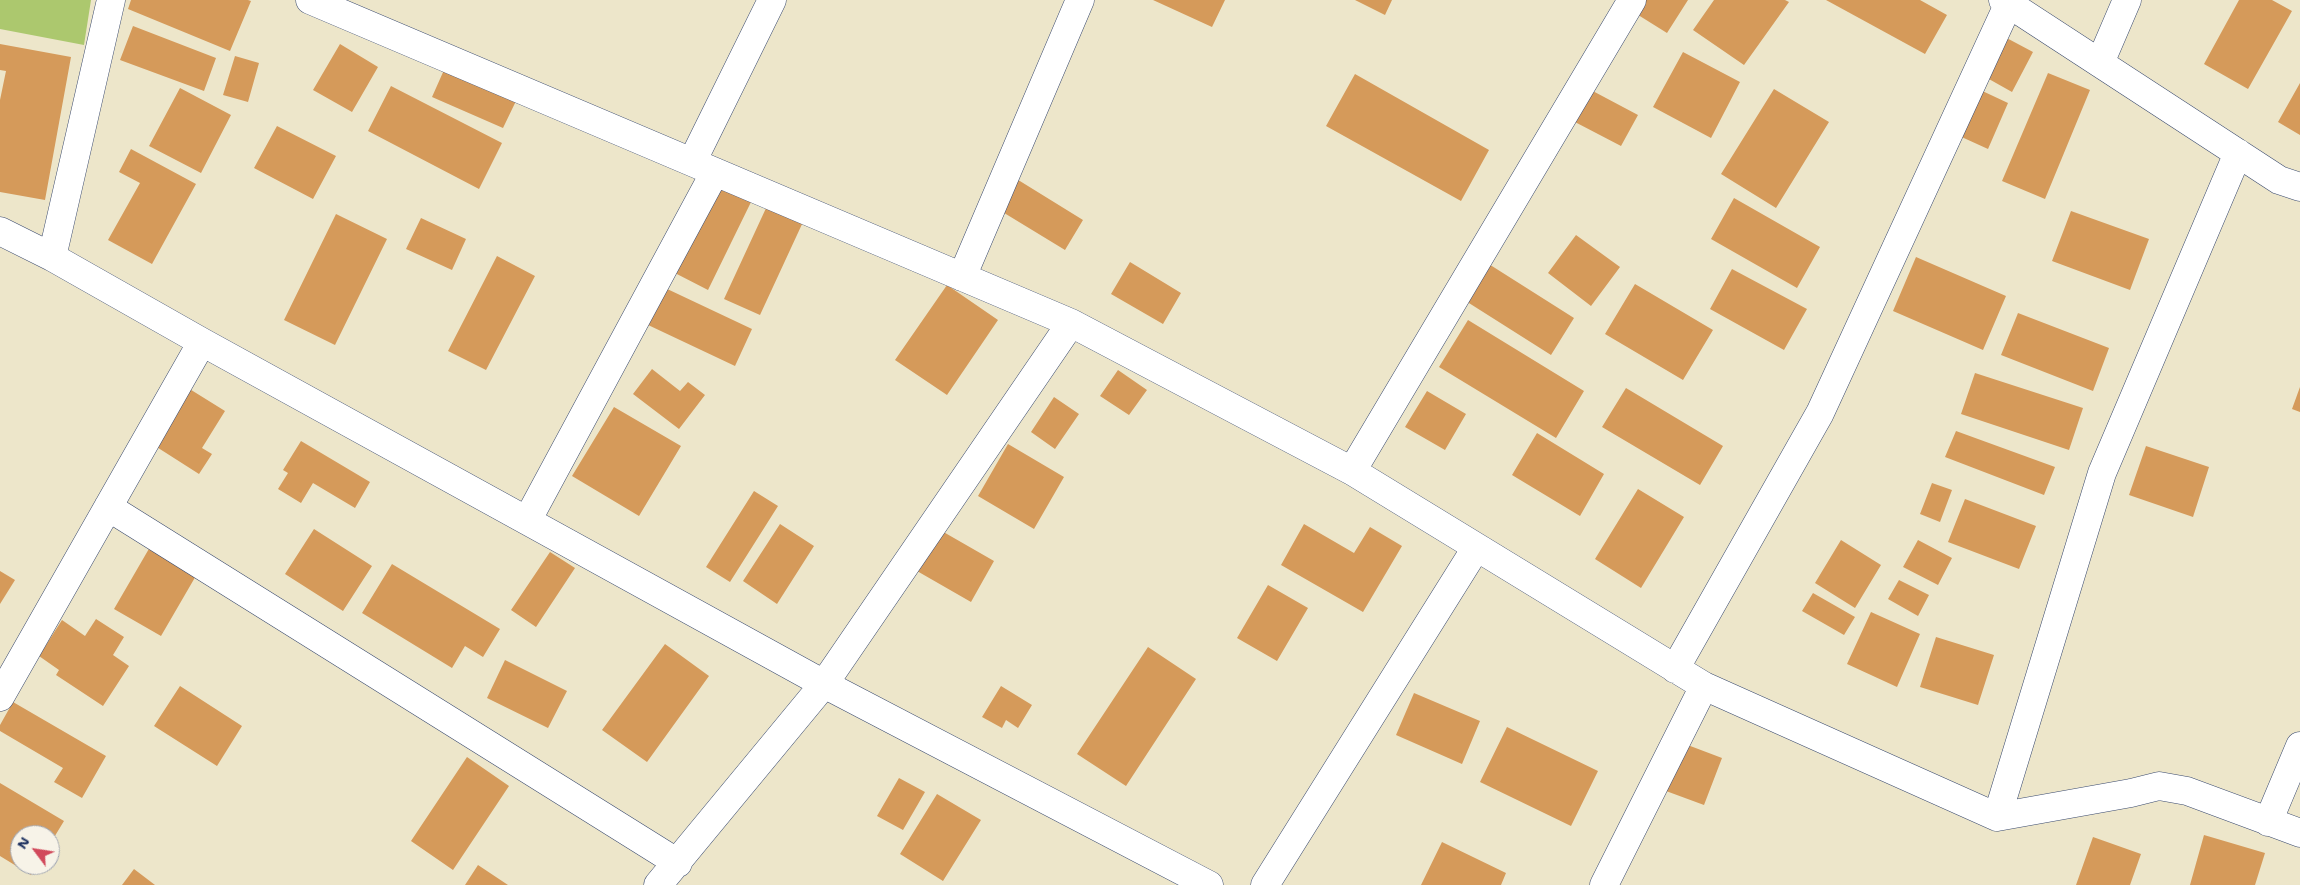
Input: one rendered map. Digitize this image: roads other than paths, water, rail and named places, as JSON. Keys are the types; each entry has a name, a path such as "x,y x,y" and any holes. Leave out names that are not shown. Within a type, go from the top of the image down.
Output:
{"street":[{"path":"52,257 111,0"},
{"path":"310,0 1071,323 1352,471 1704,686 1997,817 2131,793 2159,786 2187,791 2300,833"},
{"path":"528,519 704,167 772,0"},
{"path":"962,277 1080,0"},
{"path":"1352,471 1632,0"},
{"path":"2100,63 2127,0"},
{"path":"1675,669 1820,413 2006,2 2280,180 2300,187"},
{"path":"1997,817 2102,473 2238,153"},
{"path":"0,231 52,257 202,342 528,519 824,684 1209,885"},
{"path":"658,885 824,684 1071,323"},
{"path":"0,697 202,342"},
{"path":"108,507 678,863"},
{"path":"1265,885 1476,548"},
{"path":"1604,885 1704,686"},
{"path":"2268,822 2300,746"}]}
